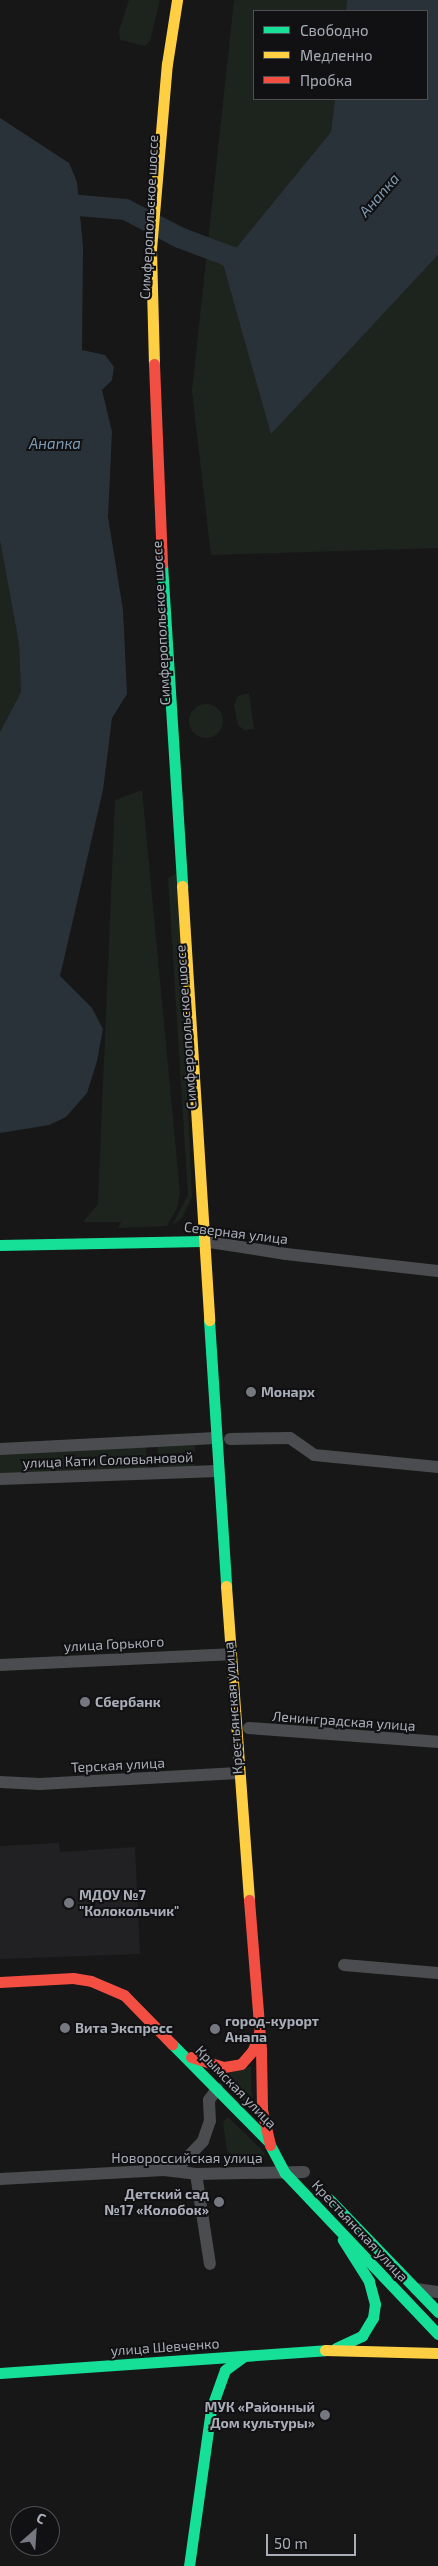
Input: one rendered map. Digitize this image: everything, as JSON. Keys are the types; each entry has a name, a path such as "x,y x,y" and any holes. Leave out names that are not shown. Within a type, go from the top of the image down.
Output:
{"main road":[{"name":"Симферопольское шоссе","path":"177,0 166,64 156,249 175,699 217,1244"},
{"name":"Симферопольское шоссе","path":"161,176 174,64 184,0"},
{"name":"Симферопольское шоссе","path":"180,753 203,1241"},
{"name":"Северная улица","path":"0,1245 203,1241"},
{"name":"Крестьянская улица","path":"203,1241 238,1773 260,2029 262,2110 269,2142 285,2172 438,2334"},
{"path":"217,1244 225,1372"},
{"name":"Крестьянская улица","path":"242,1625 251,1758"},
{"name":"Крымская улица","path":"0,1982 74,1978 110,1988 134,2003 269,2142"},
{"name":"Крымская улица","path":"183,2052 201,2063 231,2068 248,2059 260,2029"},
{"path":"269,2142 304,2172"},
{"path":"286,2148 304,2172"},
{"name":"Крестьянская улица","path":"323,2193 438,2312"},
{"name":"улица Шевченко","path":"332,2350 362,2336 373,2318 376,2304 369,2281 352,2258 338,2230"},
{"name":"улица Шевченко","path":"0,2374 332,2350 438,2353"},
{"path":"189,2566 211,2410 225,2370 243,2357"}],"street":[{"name":"Северная улица","path":"203,1241 438,1271"},
{"name":"улица Кати Соловьяновой","path":"0,1449 216,1438"},
{"path":"230,1439 290,1438 314,1455 438,1467"},
{"name":"улица Кати Соловьяновой","path":"0,1479 218,1471"},
{"name":"улица Горького","path":"0,1665 230,1654"},
{"name":"Ленинградская улица","path":"249,1728 438,1742"},
{"name":"Терская улица","path":"0,1782 40,1784 238,1773"},
{"path":"344,1965 438,1973"},
{"path":"164,2170 184,2162 203,2141 210,2121 209,2100 217,2089"},
{"name":"Новороссийская улица","path":"0,2179 164,2170 196,2174 304,2172"},
{"path":"196,2174 210,2264"},
{"path":"416,2289 438,2292"}],"shaded area":[{"path":"129,0 160,0 150,41 145,46 120,40 119,31"},
{"path":"234,0 347,0 346,10 253,10 253,100 335,100 331,132 223,264 271,433 438,255 438,548 211,555 192,391"},
{"path":"0,540 19,644 21,692 0,732"},
{"path":"249,693 254,729 244,730 238,725 234,705 238,696"},
{"path":"206,704 218,709 223,721 218,733 206,738 194,733 189,721 194,709"},
{"path":"142,790 180,1193 177,1208 167,1226 118,1228 121,1222 83,1222 98,1204 115,800"},
{"path":"177,873 192,1197 182,1218 172,1225 188,1195 168,878"},
{"path":"195,1445 195,1452 158,1454 157,1447"},
{"path":"146,1446 147,1469 0,1475 0,1453"},
{"path":"194,1460 195,1468 159,1469 159,1462"},
{"name":"МДОУ №7 \"Колокольчик\"","path":"59,1843 60,1852 135,1847 140,1954 0,1959 0,1846"},
{"path":"251,2066 252,2106 248,2107 223,2075"},
{"path":"228,2117 265,2154 260,2163 234,2157 227,2151 223,2122"}],"water":[{"path":"347,0 438,0 438,255 271,434 223,264 331,132 335,100 428,100 428,10 346,10"},
{"name":"Анапка","path":"0,118 69,163 77,182 83,247 82,350 105,355 114,367 112,380 102,390 112,432 108,517 123,610 127,694 112,718 103,790 60,976 92,1008 103,1029 97,1061 87,1093 66,1117 49,1125 0,1133 0,732 21,692 19,644 0,540"}],"waterway":[{"path":"0,185 79,205 125,209 179,237 256,266"}],"traffic: fast":[{"path":"162,564 182,886"},
{"path":"0,1245 203,1241"},
{"path":"209,1320 226,1586"},
{"path":"172,2044 269,2142"},
{"path":"270,2145 285,2173 438,2334"},
{"path":"329,2199 438,2312"},
{"path":"336,2348 362,2336 373,2318 375,2304 369,2281 343,2240"},
{"path":"0,2373 325,2350"},
{"path":"189,2566 211,2409 225,2370 243,2357"}],"traffic: slow":[{"path":"154,364 151,249 167,64 177,0"},
{"path":"182,886 209,1320"},
{"path":"226,1586 249,1900"},
{"path":"325,2350 438,2353"}],"traffic: jam":[{"path":"154,364 162,564"},
{"path":"249,1900 261,2050 262,2110 270,2145"},
{"path":"0,1982 73,1978 91,1981 124,1995 172,2044"},
{"path":"191,2057 224,2067 241,2064 253,2050 259,2033"}],"place":[{"name":"Монарх","path":"251,1392"},
{"name":"Сбербанк","path":"85,1702"},
{"name":"МДОУ №7 \"Колокольчик\"","path":"69,1903"},
{"name":"Вита Экспресс","path":"65,2028"},
{"name":"город-курорт Анапа","path":"215,2029"},
{"name":"Детский сад №17 «Колобок»","path":"219,2202"},
{"name":"МУК «Районный Дом культуры»","path":"325,2415"}]}
